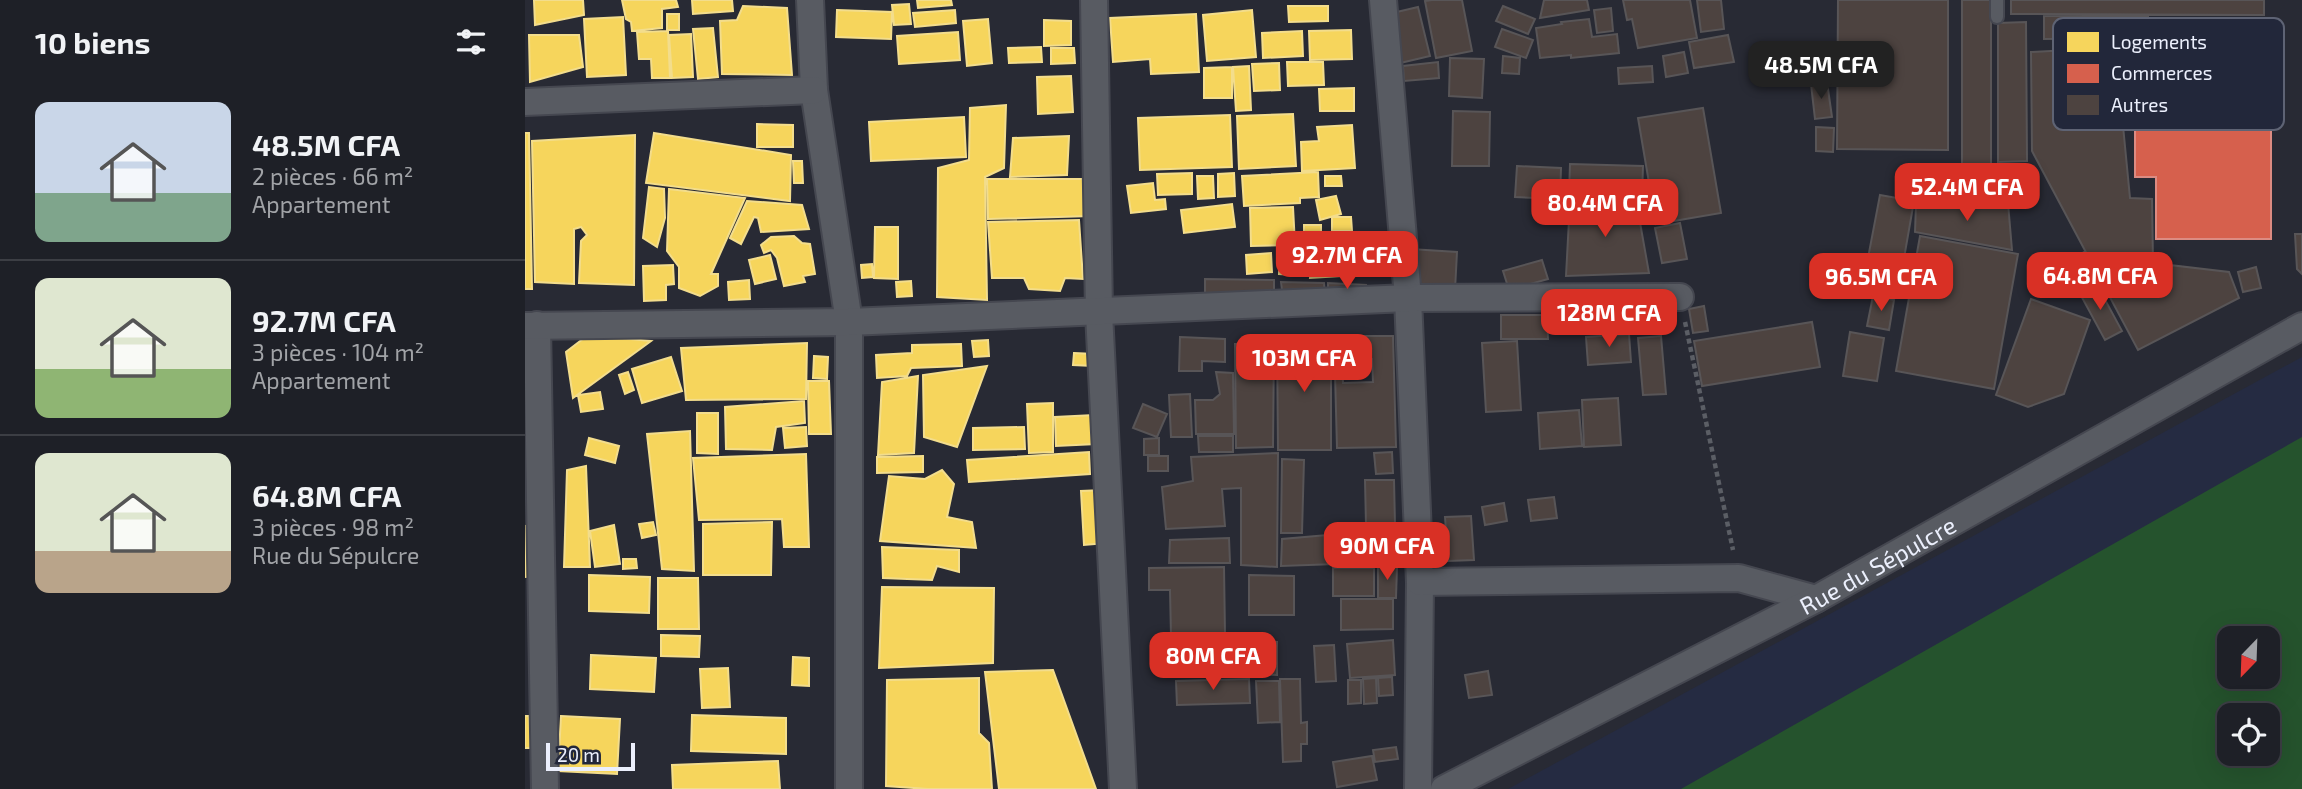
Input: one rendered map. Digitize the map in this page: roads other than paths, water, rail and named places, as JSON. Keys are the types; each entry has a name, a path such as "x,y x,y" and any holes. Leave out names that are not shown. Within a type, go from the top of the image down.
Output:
{"street":[{"path":"810,0 814,90 849,322 849,789"},
{"path":"1094,0 1099,313 1123,789"},
{"path":"1383,0 1408,299 1420,583 1417,789"},
{"path":"525,102 814,90"},
{"path":"545,789 531,326 849,322 1408,299 1680,297"},
{"name":"Rue du Sépulcre","path":"1444,789 1816,599 2302,326"},
{"path":"1420,583 1739,578 1816,599"}],"lane":[{"path":"1997,0 1997,17"}]}
